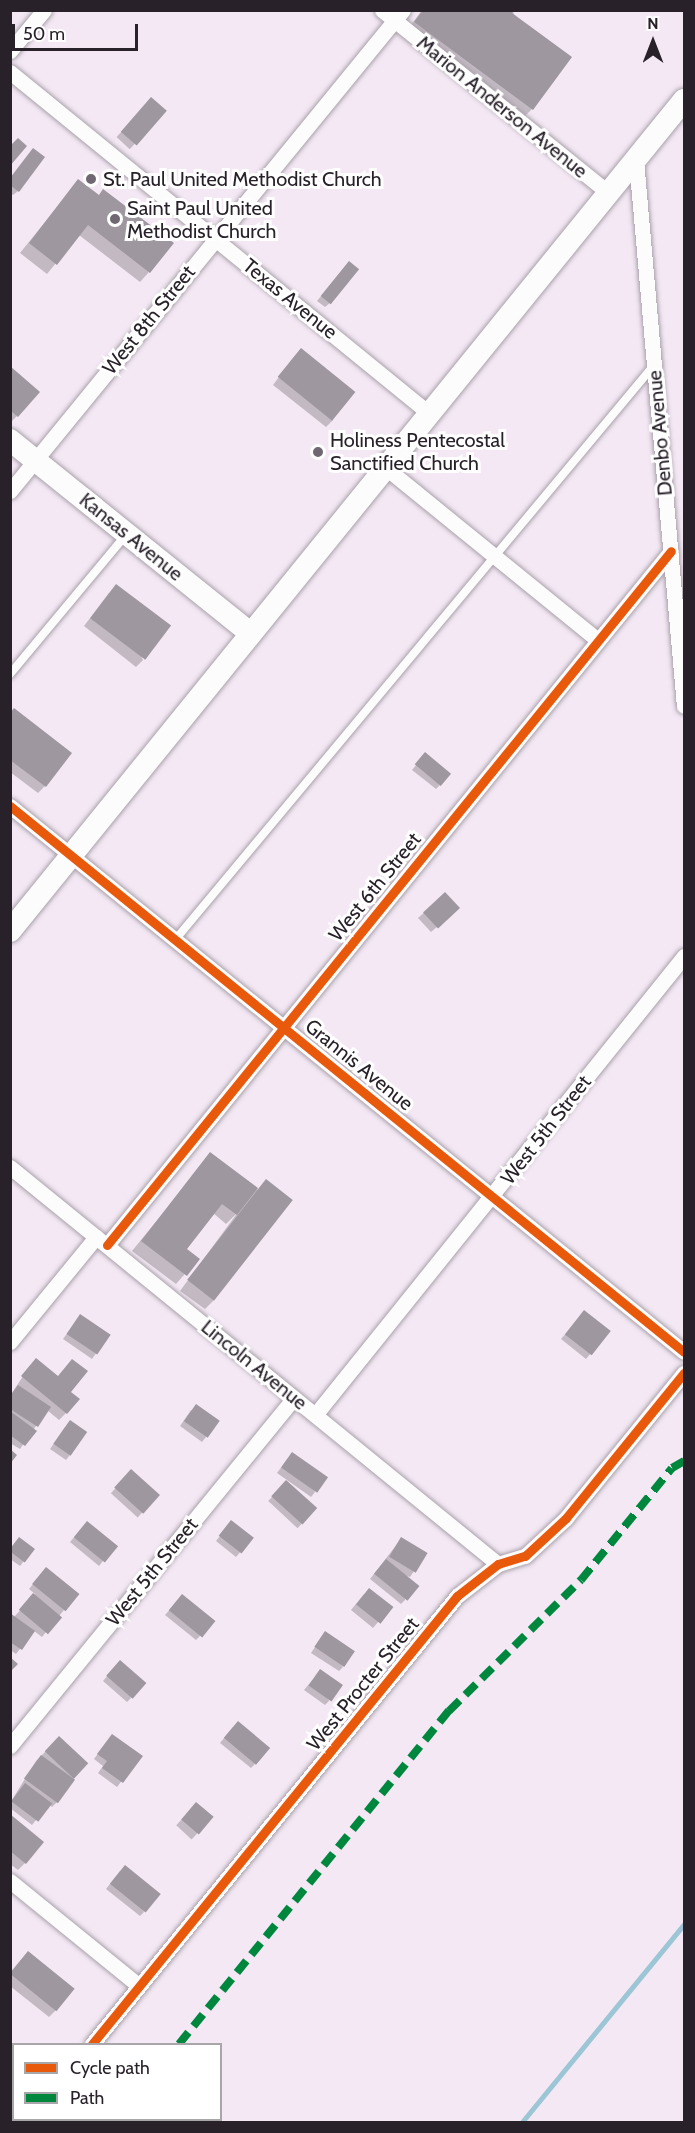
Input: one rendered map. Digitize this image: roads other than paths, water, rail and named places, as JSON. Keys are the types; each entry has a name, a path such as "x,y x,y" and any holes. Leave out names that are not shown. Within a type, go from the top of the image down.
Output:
{"main road":[{"path":"10,931 684,100"},
{"name":"Kansas Avenue","path":"10,440 251,634"}],"street":[{"path":"10,51 44,10"},
{"name":"Marion Anderson Avenue","path":"382,10 399,16 609,193"},
{"name":"West 8th Street","path":"10,491 399,16"},
{"name":"Texas Avenue","path":"10,72 430,414"},
{"name":"Denbo Avenue","path":"636,160 684,706"},
{"path":"386,468 598,640"},
{"name":"West 6th Street","path":"10,1342 101,1241 283,1027 671,551"},
{"name":"Grannis Avenue","path":"10,806 684,1352"},
{"name":"West 5th Street","path":"315,1415 493,1197 684,956"},
{"name":"Lincoln Avenue","path":"10,1167 498,1564"},
{"name":"West Procter Street","path":"93,2043 457,1596 498,1564 525,1556 566,1518 684,1373"},
{"name":"West 5th Street","path":"10,1746 294,1398"},
{"path":"10,1881 139,1986"}],"lane":[{"path":"175,940 654,365"},
{"path":"10,674 127,534"}],"waterway":[{"path":"522,2122 684,1924"}],"place":[{"name":"St. Paul United Methodist Church","path":"91,179"},
{"name":"Saint Paul United Methodist Church","path":"115,219"},
{"name":"Holiness Pentecostal Sanctified Church","path":"318,452"}]}
